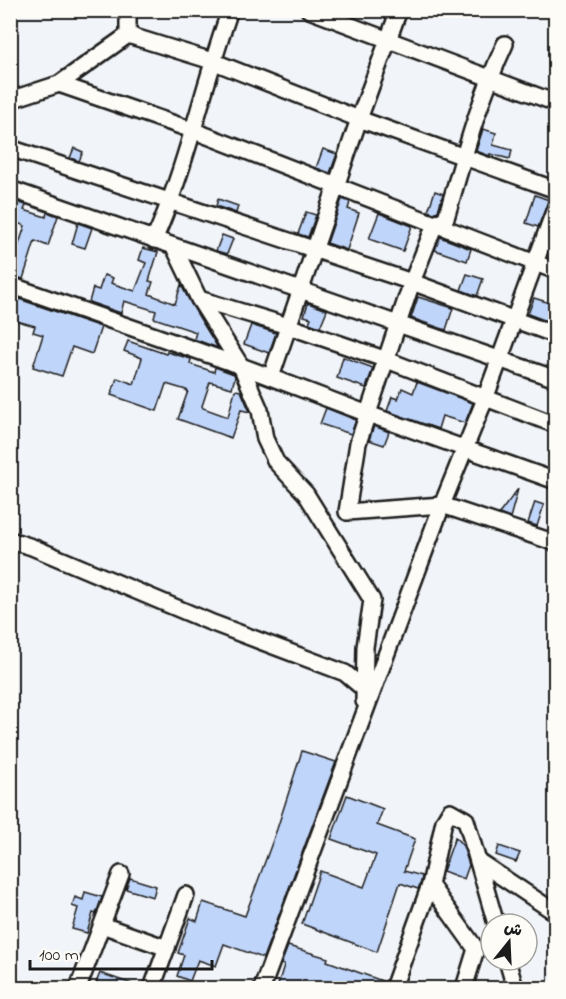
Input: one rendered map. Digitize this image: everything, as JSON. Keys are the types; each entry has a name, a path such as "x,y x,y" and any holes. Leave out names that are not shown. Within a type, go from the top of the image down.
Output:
{"street":[{"path":"128,10 128,35"},
{"path":"154,240 170,203 212,61 230,10"},
{"path":"309,10 555,103"},
{"path":"271,377 359,119 399,10"},
{"path":"128,35 212,61 359,119 555,190"},
{"path":"10,100 59,84 128,35"},
{"path":"505,44 489,79 446,218 435,224 397,325 358,443 347,512 441,505 555,543"},
{"path":"59,84 192,130 555,271"},
{"path":"10,148 412,282 555,335"},
{"path":"10,189 555,379"},
{"path":"262,988 441,505 485,399 536,264 555,206"},
{"path":"174,247 200,299 241,366 260,410 265,439 276,462 306,494 372,600 365,647 364,713"},
{"path":"10,285 241,366 555,481"},
{"path":"200,299 387,360 555,425"},
{"path":"10,540 32,547 210,622 345,673 364,689"},
{"path":"393,988 430,885 444,820 450,811 466,820 493,912"},
{"path":"478,861 555,913"},
{"path":"78,988 121,874"},
{"path":"430,885 476,949 464,988"},
{"path":"152,988 186,895"},
{"path":"102,925 167,948"},
{"path":"510,972 515,988"}],"building":[{"path":"483,129 496,133 493,145 512,150 510,159 476,151"},
{"path":"74,148 83,152 79,161 70,158"},
{"path":"323,149 337,154 330,173 316,168"},
{"path":"435,191 443,194 438,211 434,213 428,211"},
{"path":"535,195 549,200 538,227 526,223"},
{"path":"218,199 238,206 236,213 216,206"},
{"path":"342,199 350,202 348,209 359,213 347,250 327,243"},
{"path":"10,200 26,205 24,210 46,217 47,212 58,216 48,246 35,241 23,279 10,275 10,248 17,250 25,226 10,220"},
{"path":"306,212 316,215 308,237 298,234"},
{"path":"379,213 412,226 403,251 369,239"},
{"path":"78,223 92,228 85,248 72,244"},
{"path":"222,235 233,239 227,254 216,251"},
{"path":"440,237 471,249 467,261 435,250"},
{"path":"143,248 158,252 149,281 153,282 149,294 175,304 181,285 218,348 194,339 196,332 154,318 156,311 124,301 121,313 89,302 93,288 99,290 104,275 113,278 111,283 135,291 146,263 139,260"},
{"path":"467,274 483,279 477,296 461,290"},
{"path":"10,296 101,327 92,354 72,347 62,376 33,367 43,335 33,332 35,326 10,319"},
{"path":"418,297 453,308 446,330 411,318"},
{"path":"534,298 553,304 547,321 528,314"},
{"path":"308,303 327,310 320,327 309,323 311,318 304,316"},
{"path":"251,325 276,333 269,353 244,344"},
{"path":"128,341 166,354 167,352 191,359 190,364 214,372 215,367 234,374 232,388 210,382 202,406 228,417 235,390 241,391 250,412 241,410 231,438 178,419 188,391 186,390 166,384 157,411 111,395 117,378 134,384 142,358 124,351"},
{"path":"343,357 373,368 366,388 337,378"},
{"path":"417,382 473,403 465,423 442,416 438,429 387,411 392,397 398,399 402,388 413,393"},
{"path":"326,408 356,420 351,434 320,424"},
{"path":"374,426 389,432 384,445 369,440"},
{"path":"518,489 510,518 499,514"},
{"path":"535,502 544,505 537,526 528,523"},
{"path":"302,751 336,762 263,958 224,944 216,966 198,960 190,981 177,976 184,955 178,953 190,918 197,921 203,902 245,916 277,829"},
{"path":"347,795 383,809 377,825 415,839 404,871 422,876 421,882 418,889 400,883 377,952 302,924 320,871 364,887 376,855 331,839"},
{"path":"455,837 463,846 469,865 464,879 443,871"},
{"path":"499,846 520,853 516,862 496,855"},
{"path":"130,878 156,886 153,897 126,889"},
{"path":"85,892 102,897 96,914 93,913 87,933 72,929 78,908 72,906 75,897 83,900"},
{"path":"288,946 328,958 327,961 385,982 383,988 277,988 284,965 281,964"},
{"path":"100,973 141,987 141,988 94,988"}]}
